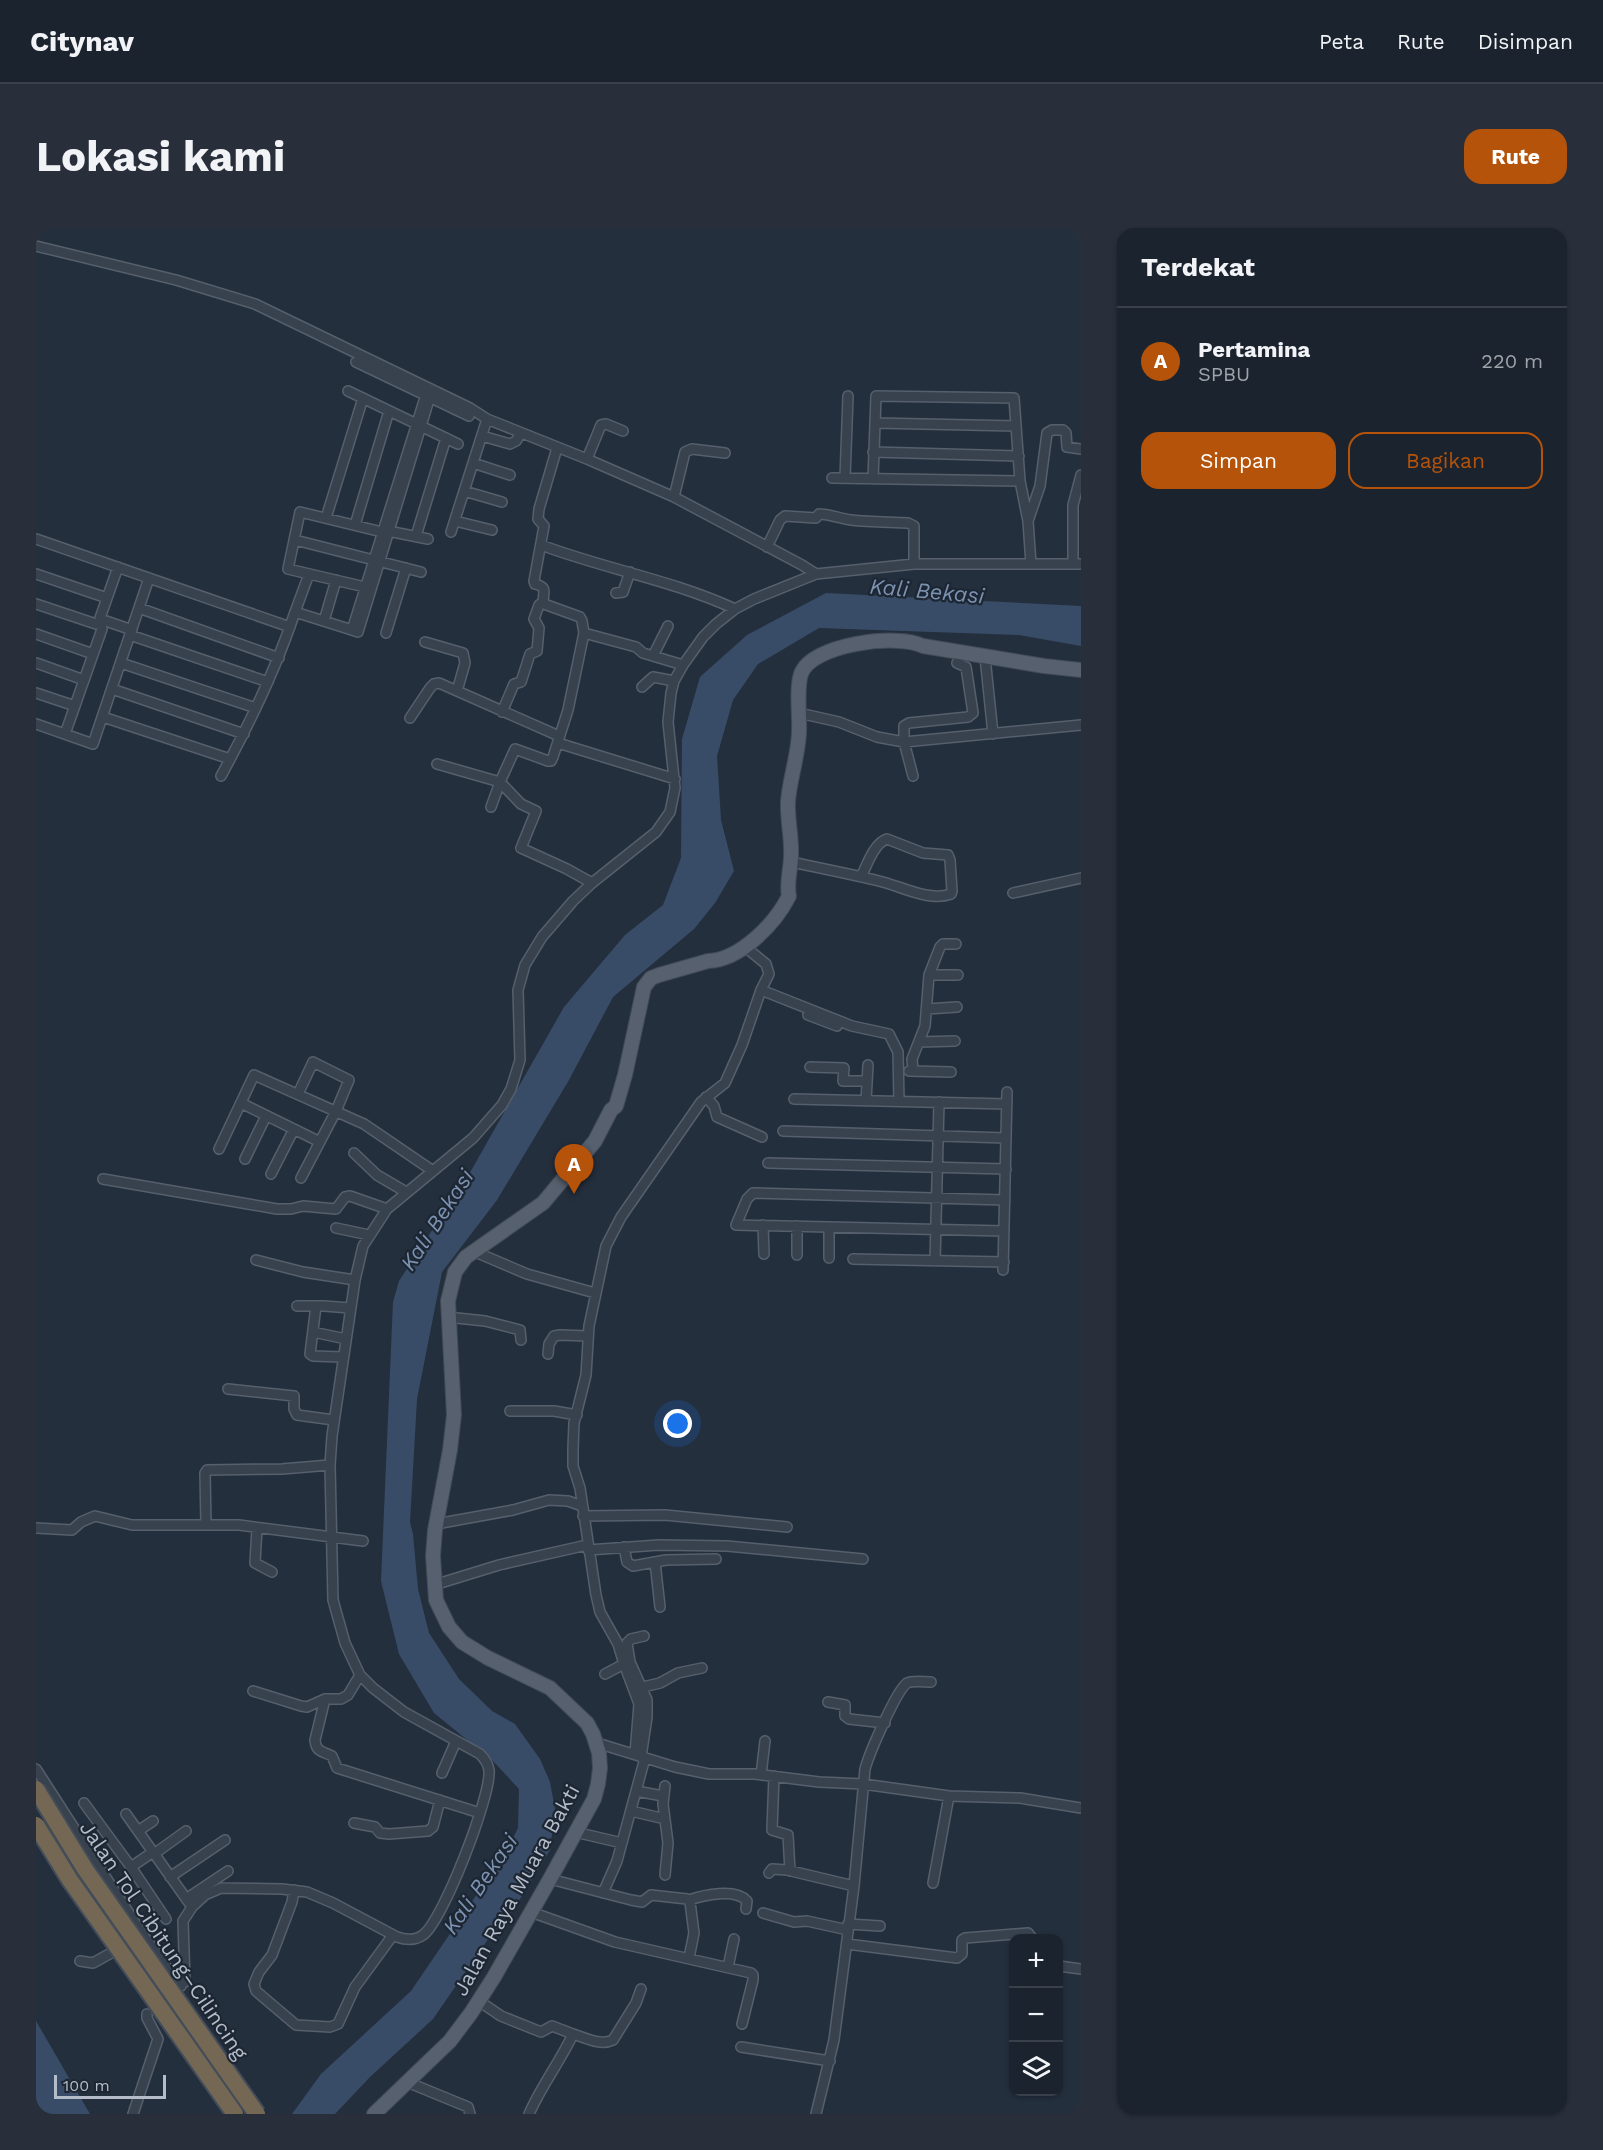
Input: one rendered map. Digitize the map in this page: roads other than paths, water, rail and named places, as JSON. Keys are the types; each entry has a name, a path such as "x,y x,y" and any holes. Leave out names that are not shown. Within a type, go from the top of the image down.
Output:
{"highway":[{"name":"Jalan Tol Cibitung–Cilincing","path":"36,1789 85,1869 257,2114"},
{"name":"Jalan Tol Cibitung–Cilincing","path":"36,1825 70,1880 235,2114"}],"main road":[{"name":"Jalan Raya Muara Bakti","path":"374,2114 450,2040 479,2001 550,1879 596,1793 600,1768 597,1743 587,1723 550,1688 488,1658 462,1642 444,1618 436,1600 433,1556 436,1524 453,1426 451,1354 447,1317 449,1289 454,1272 473,1251 543,1203 595,1141 611,1110 616,1106 644,987 651,978 708,961 717,961 744,946 761,933 782,910 789,896 787,888 791,862 788,804 797,754 801,674 810,662 824,654 856,645 896,639 985,657 1081,670"}],"street":[{"path":"36,246 176,280 255,304 429,393 469,416"},
{"path":"356,362 470,408 487,419 674,497 816,574"},
{"path":"348,391 458,444"},
{"path":"295,612 358,632 376,561 429,393"},
{"path":"845,478 848,396"},
{"path":"873,479 876,396 1014,399 1020,481 1028,521 1031,564"},
{"path":"326,518 363,398"},
{"path":"355,525 389,411"},
{"path":"451,532 487,419"},
{"path":"875,423 1016,426"},
{"path":"587,459 601,425 606,424 624,431"},
{"path":"1028,521 1037,498 1047,433 1052,430 1063,430 1066,433 1067,447 1081,449"},
{"path":"482,436 510,444 516,441 521,433"},
{"path":"416,536 446,438"},
{"path":"502,712 514,684 521,682 530,654 537,651 539,628 534,619 539,605 543,602 544,588 535,584 534,581 544,526 538,519 539,508 557,448"},
{"path":"674,497 685,452 692,449 725,453"},
{"path":"873,452 1019,456"},
{"path":"473,463 510,475"},
{"path":"189,1903 221,1888 254,1887 294,1890 321,1898 393,1935 410,1939 421,1937 429,1929 446,1901 459,1872 480,1813 489,1768 480,1754 404,1712 360,1676 345,1643 333,1600 330,1465 334,1420 357,1263 369,1235 387,1209 480,1131 502,1105 511,1089 520,1060 516,1004 518,990 523,970 542,937 592,883 660,827 673,805 675,779 668,713 674,681 683,664 703,637 735,609 767,593 816,574 914,564 1077,564 1073,506 1081,476"},
{"path":"832,478 1020,481"},
{"path":"464,491 502,502"},
{"path":"364,587 288,570 300,513 428,539"},
{"path":"767,547 784,516 816,518 819,514 825,514 856,521 908,523 914,526 914,564"},
{"path":"455,520 492,530"},
{"path":"36,539 290,627"},
{"path":"295,540 421,572"},
{"path":"541,545 593,563 707,596 735,609"},
{"path":"352,630 364,587 376,561"},
{"path":"65,734 102,629 100,618 117,567"},
{"path":"386,633 406,568"},
{"path":"616,593 624,590 630,572"},
{"path":"36,574 107,598"},
{"path":"221,776 244,734 279,658 309,574"},
{"path":"36,724 93,744 149,578"},
{"path":"324,621 336,580"},
{"path":"491,807 513,750 549,762 552,760 568,710 584,633 582,621 580,617 545,605 543,602"},
{"path":"36,604 96,624 106,621 131,633 268,682"},
{"path":"139,608 279,658"},
{"path":"653,656 668,626"},
{"path":"584,633 636,647 643,653 683,664"},
{"path":"36,634 93,654"},
{"path":"425,642 463,652 465,663 458,691"},
{"path":"913,776 904,742 903,729 906,725 972,715 966,667 957,663 963,653"},
{"path":"985,657 993,734"},
{"path":"36,663 84,680"},
{"path":"121,663 256,708"},
{"path":"642,687 652,677 674,681"},
{"path":"410,718 434,684 444,684 558,739 675,779"},
{"path":"112,689 244,734"},
{"path":"36,693 75,706"},
{"path":"799,713 839,722 877,737 904,742 1081,724"},
{"path":"103,717 231,759"},
{"path":"437,764 500,782 521,804 536,811 521,848 592,883"},
{"path":"791,862 932,895 948,896 952,891 948,855 928,854 887,839 880,841 861,877"},
{"path":"1013,893 1081,878"},
{"path":"913,1071 912,1059 925,1026 929,975 940,947 943,944 956,944"},
{"path":"603,1893 617,1861 636,1791 648,1708 643,1687 622,1643 600,1612 580,1488 573,1466 574,1423 586,1375 588,1336 606,1246 621,1217 706,1097 725,1083 769,974 769,968 761,958 744,946"},
{"path":"929,975 958,975"},
{"path":"761,992 894,1043 898,1052 899,1101"},
{"path":"927,1009 957,1007"},
{"path":"920,1042 955,1041"},
{"path":"297,1094 313,1062 348,1080 336,1111 301,1178"},
{"path":"866,1101 868,1065"},
{"path":"810,1067 844,1068 843,1081 867,1082"},
{"path":"898,1071 951,1072"},
{"path":"219,1149 254,1075 364,1124 433,1171"},
{"path":"853,1259 938,1261 1004,1266 1007,1092"},
{"path":"706,1097 714,1106 717,1117 762,1137"},
{"path":"794,1099 1007,1104"},
{"path":"938,1261 941,1102"},
{"path":"241,1103 320,1142"},
{"path":"245,1159 266,1116"},
{"path":"271,1174 294,1129"},
{"path":"783,1131 1006,1138"},
{"path":"354,1154 377,1175 406,1192"},
{"path":"768,1162 1006,1169"},
{"path":"103,1179 277,1209 303,1206 336,1209 345,1197 350,1196 387,1209"},
{"path":"1004,1231 736,1225 747,1198 753,1192 1005,1200"},
{"path":"763,1225 764,1254"},
{"path":"797,1226 797,1255"},
{"path":"829,1227 829,1258"},
{"path":"336,1228 369,1235"},
{"path":"473,1251 527,1274 595,1293"},
{"path":"256,1260 303,1272 355,1280"},
{"path":"297,1306 350,1308"},
{"path":"316,1306 312,1355 343,1357"},
{"path":"447,1317 485,1321 520,1330 521,1340"},
{"path":"313,1332 346,1339"},
{"path":"548,1354 549,1344 554,1336 588,1336"},
{"path":"228,1389 294,1396 297,1415 334,1420"},
{"path":"510,1411 554,1411 577,1415"},
{"path":"206,1525 205,1473 207,1470 282,1469 330,1465"},
{"path":"436,1524 513,1510 549,1500 568,1500 582,1511 664,1515 786,1527"},
{"path":"36,1528 72,1530 81,1522 94,1516 132,1525 239,1525 363,1541"},
{"path":"257,1528 255,1563 272,1572"},
{"path":"434,1585 499,1565 588,1547 727,1546 863,1559"},
{"path":"624,1547 629,1564 666,1560 716,1559"},
{"path":"655,1562 660,1607"},
{"path":"622,1643 644,1636"},
{"path":"622,1643 624,1664 639,1704 640,1756"},
{"path":"605,1674 624,1664"},
{"path":"643,1687 660,1683 678,1673 702,1668"},
{"path":"253,1690 307,1707 325,1699 341,1699 348,1695 360,1676"},
{"path":"816,2114 830,2061 847,1944 865,1769 885,1723 906,1685 912,1682 931,1682"},
{"path":"325,1699 315,1740 316,1747 317,1750 332,1756 337,1768 480,1813"},
{"path":"828,1702 845,1705 845,1716 849,1719 885,1723"},
{"path":"442,1773 456,1741"},
{"path":"761,1775 765,1741"},
{"path":"597,1743 675,1767 710,1774 761,1775 819,1782 864,1784 949,1796 1020,1798 1081,1808"},
{"path":"36,1769 143,1935 183,1984 182,1927 189,1903 228,1871"},
{"path":"774,1776 772,1830 788,1835 790,1871"},
{"path":"636,1791 664,1791 664,1819 668,1843 665,1875"},
{"path":"933,1883 949,1796"},
{"path":"354,1823 375,1827 381,1833 388,1834 428,1831 433,1827 440,1800"},
{"path":"84,1803 166,1919"},
{"path":"631,1811 664,1819"},
{"path":"126,1814 189,1903"},
{"path":"138,1831 153,1821"},
{"path":"131,1867 186,1832"},
{"path":"575,1832 622,1843"},
{"path":"170,1877 225,1840"},
{"path":"769,1873 772,1869 790,1871 854,1886"},
{"path":"550,1879 638,1901 644,1901 651,1895 689,1900 704,1896 737,1894 747,1901 746,1909"},
{"path":"294,1890 292,1902 272,1955 259,1972 254,1984 256,1991 296,2025 330,2027 338,2024 356,1987 393,1935"},
{"path":"689,1900 694,1933 689,1958"},
{"path":"531,1912 615,1942 751,1973 753,1975 742,2024"},
{"path":"763,1913 794,1922 807,1921 848,1927 880,1926"},
{"path":"80,1961 93,1963 143,1935"},
{"path":"847,1944 955,1958 962,1955 962,1940 965,1938 1009,1935"},
{"path":"728,1967 734,1940"},
{"path":"1063,1967 1081,1969"},
{"path":"479,2001 501,2016 541,2032 550,2026 600,2043 607,2043 613,2040 636,2003 641,1989"},
{"path":"133,2114 158,2039 147,2014"},
{"path":"529,2114 540,2090 560,2060 573,2034"},
{"path":"741,2047 830,2061"},
{"path":"407,2082 468,2107 470,2114"}],"water":[{"path":"826,593 1081,606 1081,646 1019,635 819,628 758,664 733,700 717,756 721,820 734,871 715,903 694,929 613,997 569,1080 497,1200 442,1272 417,1399 410,1522 418,1589 429,1633 459,1679 492,1711 515,1724 540,1759 550,1782 555,1809 550,1850 512,1912 493,1932 433,2019 369,2078 335,2114 292,2114 321,2074 411,1991 507,1850 518,1828 519,1789 493,1761 434,1713 399,1654 381,1581 393,1302 399,1281 472,1169 564,1007 625,935 663,905 681,858 682,739 700,677 747,635"},
{"path":"36,2021 90,2114 42,2114 36,2104"}],"place":[{"name":"Pertamina","path":"574,1194"}],"water label":[{"name":"Kali Bekasi","path":"927,591"},
{"name":"Kali Bekasi","path":"437,1220"},
{"name":"Kali Bekasi","path":"480,1884"}]}
